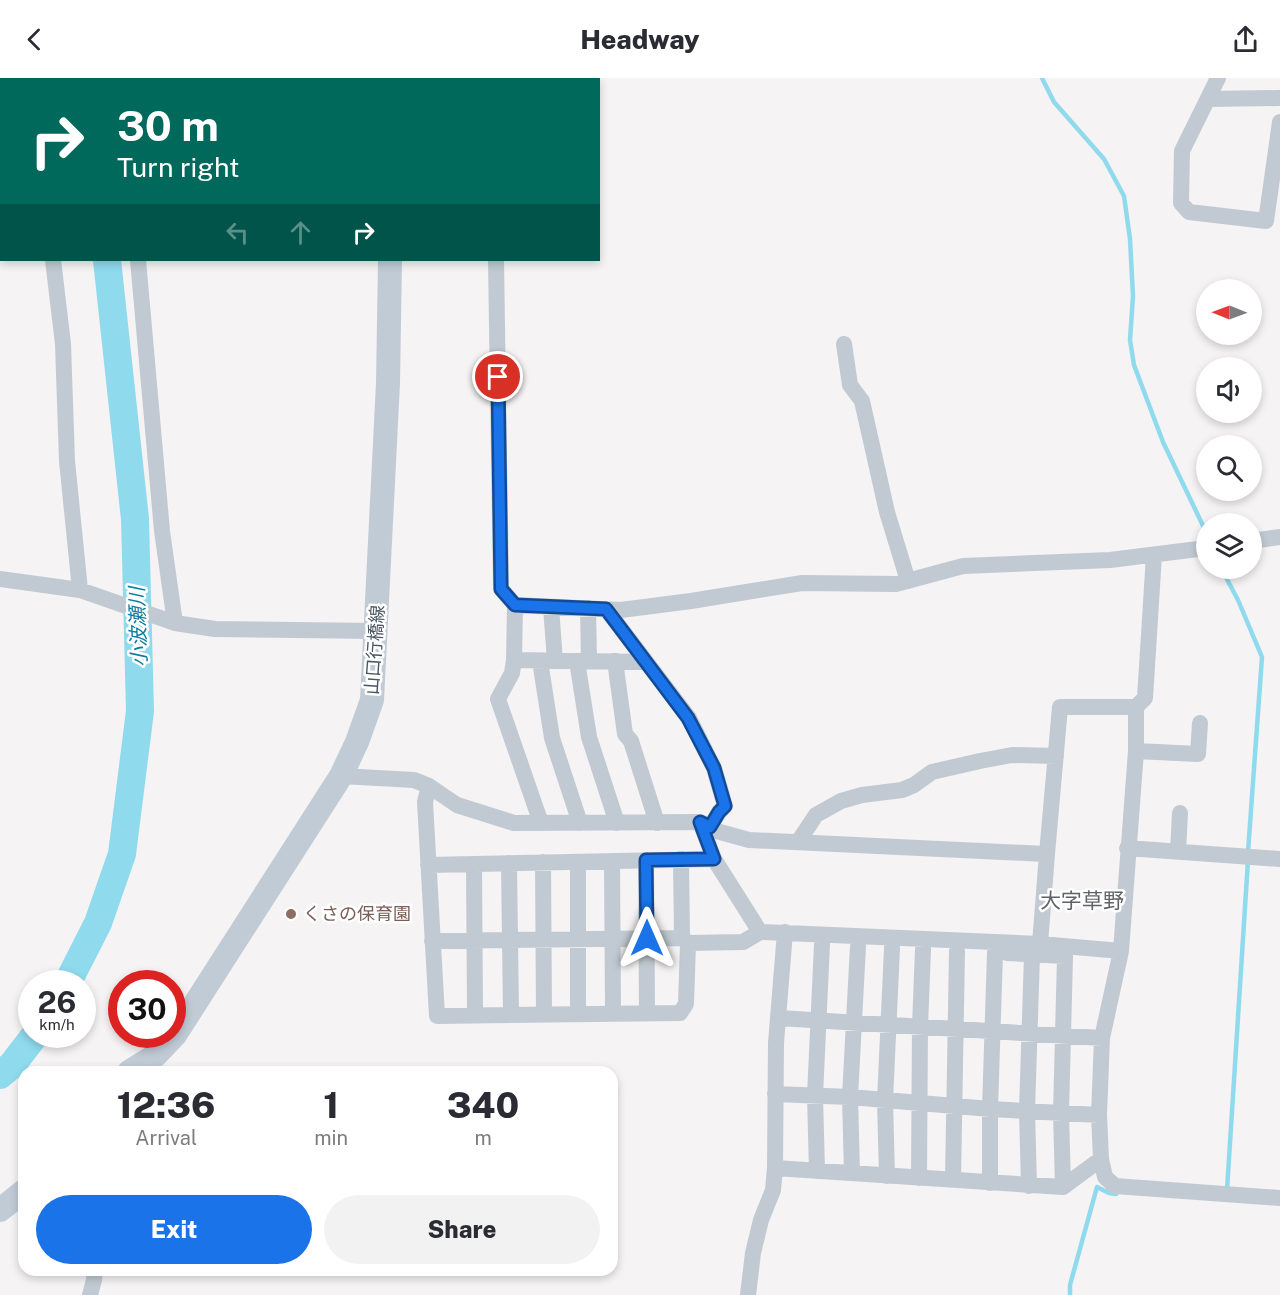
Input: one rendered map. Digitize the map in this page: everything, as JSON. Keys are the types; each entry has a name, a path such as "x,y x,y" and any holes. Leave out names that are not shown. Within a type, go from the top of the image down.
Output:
{"main road":[{"name":"山口行橋線","path":"139,1066 156,1055 175,1035 341,776 357,742 372,700 388,383 390,261"},
{"path":"0,1210 18,1196"}],"street":[{"path":"1218,78 1182,150 1181,203 1189,212 1266,220 1280,122"},
{"path":"1208,99 1280,98"},
{"path":"53,261 63,344 67,461 80,590"},
{"path":"138,261 162,531 175,623"},
{"path":"496,261 501,589 515,605 512,673 498,699 541,824"},
{"path":"844,344 850,385 862,401 887,512 908,581"},
{"path":"1262,539 1280,537"},
{"path":"515,605 621,610 802,583 896,585 963,566 1110,560 1196,549"},
{"path":"1154,555 1145,698 1136,707 1136,751 1121,951 1102,1038 1099,1114 1101,1159 1106,1177 1115,1186 1280,1198"},
{"path":"0,579 80,590 175,623 215,629 376,632"},
{"path":"551,607 548,661 552,738 580,824"},
{"path":"588,608 583,661 588,737 618,823"},
{"path":"606,609 688,718 714,768 725,806 705,825"},
{"path":"514,660 645,662"},
{"path":"615,661 625,734 632,741 657,823"},
{"path":"1029,1186 1027,1111 1029,1033 1060,707 1136,707"},
{"path":"1136,751 1198,754 1200,723"},
{"path":"798,842 816,815 841,801 862,795 902,790 914,785 932,772 953,767 1012,755 1056,756"},
{"path":"341,776 414,780 429,786 457,805 513,823 705,825 749,840 1047,854"},
{"path":"429,786 425,802 437,1016 680,1012 686,1004 681,859"},
{"path":"1178,852 1180,813"},
{"path":"705,825 714,859 760,932"},
{"path":"1127,848 1280,860"},
{"path":"428,865 714,859"},
{"path":"646,860 647,1013"},
{"path":"612,861 613,1013"},
{"path":"543,862 544,1014"},
{"path":"578,862 578,1014"},
{"path":"509,863 511,1015"},
{"path":"474,864 475,1015"},
{"path":"432,940 647,938 743,942 760,932 822,944 995,953 1036,949 1065,957 1094,958"},
{"path":"789,938 1121,951"},
{"path":"748,1295 753,1253 761,1220 773,1190 779,1018 789,938"},
{"path":"817,1171 815,1096 822,944"},
{"path":"852,1173 850,1097 858,946"},
{"path":"887,1176 885,1101 892,948"},
{"path":"919,1178 923,949"},
{"path":"953,1180 957,951"},
{"path":"990,1183 995,953"},
{"path":"1063,1187 1061,1113 1065,957"},
{"path":"779,1018 1102,1038"},
{"path":"775,1094 1099,1114"},
{"path":"775,1168 1063,1187 1101,1159"},
{"path":"90,1295 94,1276"}],"waterway":[{"path":"1042,78 1054,102 1104,159 1124,196 1130,239 1133,296 1130,340 1134,365 1163,442 1197,513"},
{"name":"小波瀬川","path":"74,970 98,923 122,854 140,711 135,519 107,261"},
{"path":"1227,579 1262,657 1248,852"},
{"path":"1227,1190 1248,860"},
{"name":"小波瀬川","path":"0,1075 12,1065 25,1048"},
{"path":"1070,1295 1070,1285 1097,1187 1116,1194"}],"place":[{"name":"くさの保育園","path":"291,914"}],"district":[{"name":"大字草野","path":"1082,901"}],"route":[{"path":"498,377 501,589 515,605 606,609 688,718 714,768 725,806 710,827 700,822 714,859 646,860 647,938"}]}
